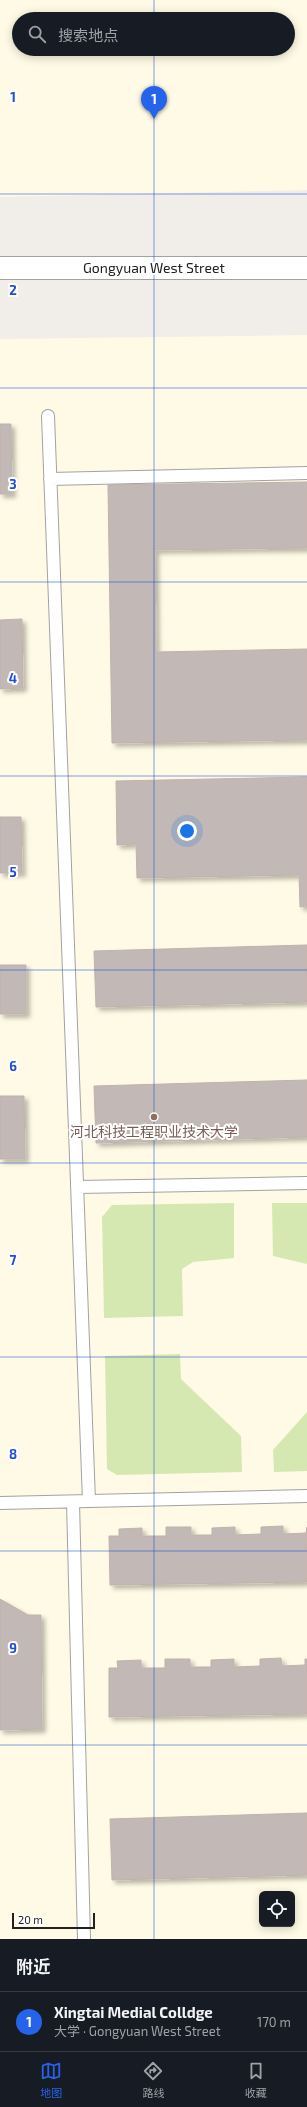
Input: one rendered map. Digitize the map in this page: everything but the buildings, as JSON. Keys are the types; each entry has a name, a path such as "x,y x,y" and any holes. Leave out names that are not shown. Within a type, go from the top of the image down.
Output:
{"street":[{"name":"Gongyuan West Street","path":"0,268 307,268"}],"lane":[{"path":"48,416 89,1501"},
{"path":"50,478 307,473"},
{"path":"77,1187 307,1183"},
{"path":"0,1503 307,1496"},
{"path":"73,1502 84,1939"}],"shaded area":[{"path":"0,0 307,0 307,190 0,197"},
{"name":"河北科技工程职业技术大学","path":"307,335 307,1939 0,1939 0,339"}],"green space":[{"path":"234,1203 234,1258 193,1262 182,1269 183,1316 104,1318 102,1217 112,1205"},
{"path":"272,1203 307,1203 307,1264 273,1256"},
{"path":"180,1354 181,1379 241,1436 242,1472 117,1475 107,1469 105,1356"},
{"path":"307,1412 307,1471 274,1472 273,1450"}],"place":[{"name":"Xingtai Medial Colldge","path":"154,119"},
{"name":"河北科技工程职业技术大学","path":"154,1117"}]}
